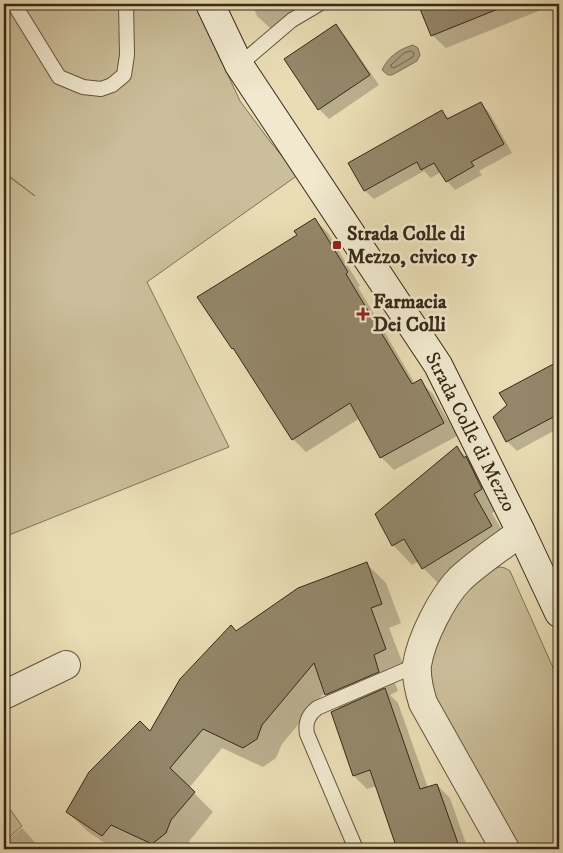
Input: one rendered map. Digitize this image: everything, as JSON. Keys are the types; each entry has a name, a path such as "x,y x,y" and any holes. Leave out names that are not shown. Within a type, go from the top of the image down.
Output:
{"street":[{"name":"Strada Colle di Mezzo","path":"210,4 239,65 438,366 521,532 559,613"},
{"path":"505,849 423,703 418,686 417,664 435,616 446,595 460,579 521,532"},
{"path":"4,695 66,664"}],"lane":[{"path":"14,4 59,77 83,87 101,89 112,86 124,75 127,55 126,4"},
{"path":"239,65 292,20 319,4"},
{"path":"356,849 307,734 306,726 308,719 317,708 417,664"}],"shaded area":[{"path":"4,4 195,4 240,101 298,175 147,282 229,447 4,537 4,173 35,196 4,172"},
{"path":"500,567 510,571 559,681 559,849 514,849 427,683 438,642 456,604 474,583 489,571"},
{"path":"4,801 22,826 4,842"}],"water":[{"path":"413,45 418,48 420,55 417,61 392,75 388,75 382,70 394,54"}],"building":[{"path":"418,4 507,4 508,5 431,36"},
{"path":"336,24 370,75 318,110 284,59"},
{"path":"481,102 504,144 471,162 474,166 446,182 434,163 421,170 417,162 364,191 348,163 442,110 447,119"},
{"path":"315,218 412,384 421,379 444,423 380,458 350,403 292,440 233,348 197,297 297,235 294,231"},
{"path":"559,361 559,414 506,442 493,417 507,405 499,393"},
{"path":"457,446 464,458 466,456 482,489 474,494 492,526 422,569 404,539 392,546 375,514"},
{"path":"367,562 382,604 371,608 386,649 374,655 379,672 325,695 314,663 262,725 257,739 243,748 203,729 170,768 195,792 171,820 166,833 152,844 111,825 102,836 66,812 89,772 140,721 150,731 180,679 231,625 236,631 298,588"},
{"path":"385,688 420,789 437,784 460,849 397,849 370,770 353,776 331,712"}],"place":[{"name":"Strada Colle di Mezzo, civico 15","path":"337,245"},
{"name":"Farmacia Dei Colli","path":"363,314"}]}
